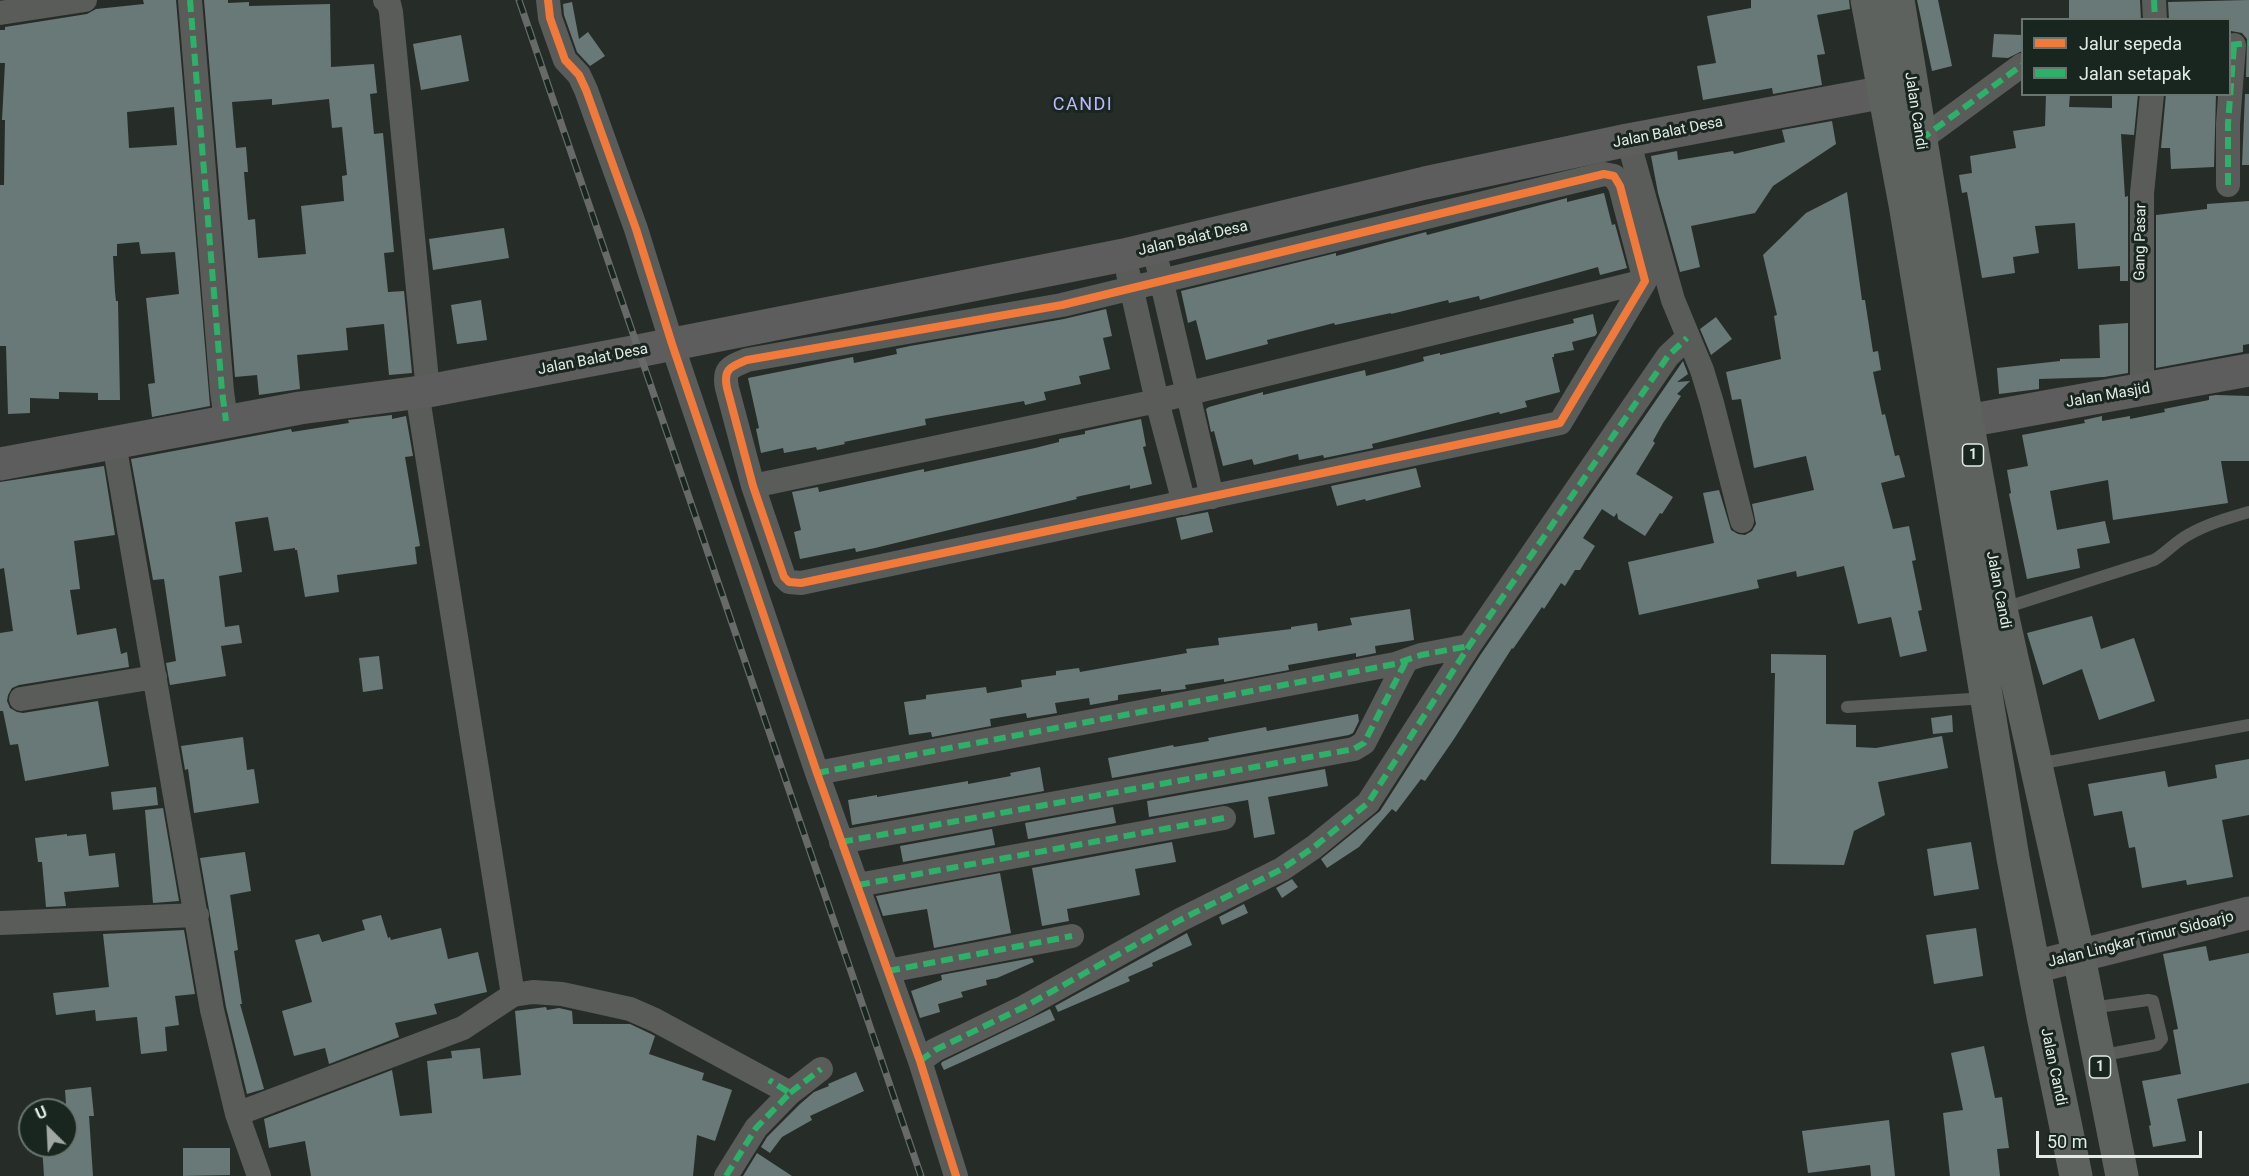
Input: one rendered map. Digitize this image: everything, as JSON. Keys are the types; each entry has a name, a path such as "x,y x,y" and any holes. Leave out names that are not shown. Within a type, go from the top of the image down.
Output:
{"highway":[{"name":"Jalan Candi","path":"1867,0 1906,210 2013,858 2076,1176"},
{"name":"Jalan Candi","path":"1898,0 1967,421 2001,609 2079,957 2122,1176"}],"street":[{"path":"0,14 85,0"},
{"path":"190,0 226,421"},
{"path":"385,0 392,12 422,392 513,995"},
{"path":"548,0 550,18 565,60 579,75 586,90 636,229 672,344 817,773 919,1059 956,1176"},
{"path":"2154,0 2155,18"},
{"path":"2228,185 2228,124 2238,44"},
{"path":"1920,140 2021,65"},
{"name":"Jalan Balat Desa","path":"0,464 226,421 300,408 422,392 672,344 1147,261 1425,183 1628,140 1885,92"},
{"name":"Gang Pasar","path":"2142,390 2142,193 2152,96"},
{"path":"1628,140 1673,300 1702,369 1709,392 1742,521"},
{"path":"1609,174 1614,176 1620,186 1645,281 1560,423 796,584 789,582 782,572 753,486 725,377 727,370 747,360 1062,305 1131,287 1147,261 1609,174"},
{"path":"1147,261 1131,287 1157,402 1184,503"},
{"path":"1147,261 1189,392 1212,497"},
{"path":"753,486 1157,402 1189,392 1645,281"},
{"path":"919,1059 1024,1007 1180,920 1282,869 1314,847 1368,803 1460,647 1668,356 1686,335"},
{"name":"Jalan Masjid","path":"1967,421 2249,370"},
{"path":"114,443 212,1010 237,1114 259,1176"},
{"path":"817,773 1460,647"},
{"path":"841,842 1354,749 1364,743 1413,658"},
{"path":"21,699 155,677"},
{"path":"858,885 1224,818"},
{"name":"Jalan Lingkar Timur Sidoarjo","path":"2034,967 2249,913"},
{"path":"0,923 196,915"},
{"path":"888,971 1072,936"},
{"path":"237,1114 463,1028 513,995 533,992 562,994 630,1009 782,1088"},
{"path":"726,1176 782,1088 820,1069"}],"lane":[{"path":"2001,609 2154,560 2169,551 2179,540 2202,527 2249,512"},
{"path":"1847,707 1987,698"},
{"path":"2037,764 2249,725"},
{"path":"2089,1009 2148,1000 2155,1005 2162,1039 2160,1043 2098,1056"}],"building":[{"path":"143,0 176,0 210,406 152,417 148,384 155,383 146,298 179,294 175,252 141,254 139,242 117,244 117,256 113,256 116,301 118,301 120,400 98,400 98,393 59,392 59,399 30,398 30,413 8,414 6,346 0,346 0,185 4,185 5,120 2,120 5,63 0,63 0,30 5,30 5,27 87,14 96,9 144,4","holes":["174,107 177,145 129,148 127,112"]},
{"path":"204,0 228,0 228,3 249,2 249,6 330,4 331,67 374,64 377,93 370,94 374,134 383,133 394,252 384,253 388,292 404,291 412,373 389,375 384,324 346,328 348,350 297,355 300,389 259,395 257,375 235,377","holes":["272,99 272,105 329,99 332,128 342,127 347,175 342,176 344,201 301,206 306,254 258,258 255,219 248,220 244,172 248,172 246,147 236,148 232,102"]},
{"path":"1751,0 1849,0 1850,9 1817,15 1825,54 1817,55 1822,85 1773,94 1772,88 1703,100 1697,66 1716,63 1707,16 1751,8"},
{"path":"1917,0 1938,0 1952,66 1932,71"},
{"path":"2069,0 2140,0 2141,18 2069,18"},
{"path":"2249,0 2249,77 2246,77 2247,39 2242,33 2231,31 2231,18 2169,18 2168,2"},
{"path":"572,2 579,39 588,32 605,56 590,66 577,52 564,15 563,4"},
{"path":"1994,34 2021,35 2021,52 2008,58 1992,57"},
{"path":"461,35 469,81 421,90 413,44"},
{"path":"2245,94 2249,94 2249,165 2242,165"},
{"path":"2046,96 2070,96 2069,107 2112,108 2112,96 2138,96 2134,135 2121,134 2125,197 2128,196 2128,281 2120,281 2120,266 2078,269 2075,223 2035,226 2039,253 2013,257 2015,273 1982,278 1967,192 1962,193 1959,175 1972,173 1970,156 2016,148 2013,131 2045,126"},
{"path":"2166,96 2216,96 2214,167 2171,169 2170,148 2161,148"},
{"path":"1832,121 1836,144 1773,186 1755,213 1691,226 1700,267 1680,272 1658,193 1651,156 1677,151 1678,160 1733,151 1734,154 1785,142 1782,130"},
{"path":"1847,192 1862,300 1865,300 1873,352 1878,351 1881,370 1873,372 1882,415 1885,414 1895,456 1899,455 1905,477 1881,483 1893,529 1909,526 1916,560 1912,561 1922,610 1918,611 1927,651 1900,657 1891,617 1858,624 1844,566 1797,577 1796,571 1757,580 1759,588 1639,615 1628,562 1714,543 1703,493 1719,490 1731,530 1745,535 1752,531 1756,524 1752,504 1814,490 1806,456 1754,468 1741,399 1732,400 1726,372 1781,359 1774,316 1777,315 1763,255 1806,213"},
{"path":"1604,193 1627,268 1600,275 1598,267 1480,300 1479,296 1449,303 1448,300 1391,314 1335,325 1334,323 1267,340 1268,344 1206,360 1196,320 1188,323 1181,291 1336,253 1336,256 1426,232 1427,235 1567,198 1567,202"},
{"path":"2249,201 2249,344 2243,345 2243,352 2156,368 2156,215 2207,209 2207,204"},
{"path":"504,228 509,258 433,270 429,239"},
{"path":"481,300 487,340 457,344 451,305"},
{"path":"1106,309 1112,336 1103,338 1110,369 1079,376 1081,384 1044,392 1046,400 1025,405 1024,401 925,419 926,425 817,450 816,447 784,453 783,448 761,453 756,429 759,428 748,378 853,357 854,363 897,354 896,349 910,346 1064,319"},
{"path":"1593,314 1597,333 1595,336 1572,342 1574,350 1554,354 1552,357 1560,392 1525,401 1527,407 1372,444 1373,448 1324,458 1323,455 1299,460 1298,454 1254,465 1252,459 1223,466 1214,431 1211,432 1206,409 1209,407 1263,392 1263,395 1365,370 1366,376 1424,361 1423,357 1574,323 1573,319"},
{"path":"1716,317 1732,339 1711,355 1700,329"},
{"path":"2128,323 2128,373 2104,377 2039,379 2039,389 1999,394 1997,368 2060,361 2060,359 2100,358 2099,325"},
{"path":"1683,361 1688,374 1677,382 1690,381 1677,394 1681,396 1663,423 1653,441 1655,443 1636,474 1673,497 1662,514 1660,513 1645,536 1618,519 1617,513 1614,517 1602,509 1583,538 1595,546 1580,570 1575,570 1565,586 1561,583 1544,609 1542,607 1512,648 1425,781 1421,779 1396,812 1392,809 1359,847 1327,868 1321,859 1380,811 1481,654"},
{"path":"2209,396 2249,396 2249,461 2221,461 2228,503 2113,520 2108,480 2050,491 2057,530 2105,521 2110,543 2077,549 2080,568 2027,579 2009,494 2011,493 2007,470 2028,466 2022,435 2085,423 2084,420 2102,416 2102,421 2130,416 2130,419 2165,412 2164,409 2209,400"},
{"path":"392,415 392,419 406,416 413,456 405,457 420,546 415,547 417,564 337,575 339,592 305,597 297,550 295,548 274,551 268,517 235,522 242,572 219,576 225,627 239,625 242,643 221,646 226,676 170,685 166,663 176,661 164,579 153,580 131,459 291,429 292,432 349,423 348,420"},
{"path":"1141,419 1146,446 1143,447 1152,484 1130,489 1130,485 1076,497 1077,499 875,548 856,552 855,548 800,559 794,532 801,530 792,492 818,487 819,492 924,469 924,472 1035,448 1059,442 1059,439 1085,434 1085,431"},
{"path":"104,466 115,535 74,541 80,589 70,590 77,635 116,628 121,654 127,652 129,667 19,685 12,688 7,701 10,708 23,713 98,701 109,766 25,781 18,744 10,745 3,711 0,711 0,633 13,631 4,568 0,569 0,482"},
{"path":"1416,468 1421,487 1337,506 1331,486"},
{"path":"1208,512 1213,532 1181,540 1176,518"},
{"path":"1410,609 1414,640 1375,646 1376,653 1356,657 1356,653 1288,665 1289,670 1224,682 1224,679 1185,685 1186,689 1161,692 1161,689 1118,695 1118,700 1090,705 1089,698 1055,703 1057,713 1027,718 1026,713 990,719 991,726 932,737 931,732 909,735 904,702 926,699 926,695 986,687 987,693 1022,687 1021,680 1056,675 1056,671 1079,668 1080,672 1187,653 1186,649 1219,645 1218,638 1291,629 1291,627 1317,623 1318,631 1352,625 1350,618"},
{"path":"2092,616 2101,649 2134,638 2155,701 2099,720 2082,669 2043,685 2027,633"},
{"path":"1771,654 1826,655 1826,724 1856,725 1856,747 1876,748 1942,736 1948,768 1878,782 1885,815 1854,831 1844,865 1771,864 1775,673 1771,673"},
{"path":"379,656 383,689 363,692 359,658"},
{"path":"1358,714 1359,721 1353,733 1349,735 1112,778 1108,758 1173,745 1174,747 1209,741 1208,738 1266,727 1267,731"},
{"path":"1952,715 1953,732 1933,734 1931,718"},
{"path":"243,737 247,770 254,769 259,803 194,813 188,769 185,770 181,746"},
{"path":"2249,759 2249,815 2222,820 2233,877 2187,885 2186,880 2142,888 2135,847 2129,848 2122,811 2094,816 2088,784 2165,771 2168,787 2217,778 2215,765"},
{"path":"1040,767 1044,791 852,825 848,800 968,781 968,784 1011,776 1010,773"},
{"path":"1325,769 1328,786 1268,797 1275,834 1254,838 1248,800 1149,817 1147,801"},
{"path":"156,787 158,805 113,810 111,792"},
{"path":"1113,807 1116,823 1028,839 1025,823"},
{"path":"163,808 179,901 153,903 145,810"},
{"path":"992,829 995,845 903,862 900,846"},
{"path":"67,834 67,836 86,834 89,856 115,853 119,887 64,892 66,906 46,907 42,862 38,862 35,838"},
{"path":"1172,842 1176,862 1135,869 1140,895 1067,909 1069,921 1042,926 1032,868"},
{"path":"1971,842 1979,889 1934,896 1927,849"},
{"path":"245,852 251,891 230,895 238,950 234,951 242,1004 240,1004 264,1089 247,1094 226,1007 200,858"},
{"path":"1000,873 1011,933 934,948 927,909 883,916 876,896"},
{"path":"1292,879 1298,887 1282,898 1276,888"},
{"path":"1244,904 1248,913 1222,925 1219,917"},
{"path":"381,915 388,938 390,937 391,940 441,928 448,959 478,952 487,992 434,1004 437,1014 395,1023 399,1037 329,1064 325,1048 294,1056 282,1011 312,1002 295,940 319,934 322,942 365,930 362,920"},
{"path":"1976,928 1983,976 1934,984 1926,935"},
{"path":"184,930 195,994 175,996 179,1025 165,1027 167,1051 141,1054 137,1017 96,1021 95,1010 56,1015 53,993 109,987 103,934"},
{"path":"1187,933 1192,945 1152,963 1153,966 1128,977 1130,981 1058,1012 1055,1006"},
{"path":"2206,946 2209,961 2249,953 2249,1083 2177,1099 2186,1141 2153,1147 2142,1081 2181,1074 2173,1030 2178,1029 2163,954"},
{"path":"1032,958 1034,962 997,978 986,980 987,985 961,992 963,997 938,1004 940,1012 920,1018 911,991 942,980 941,975"},
{"path":"546,1007 547,1010 559,1008 572,1011 573,1024 630,1024 655,1036 649,1054 704,1073 702,1080 732,1090 715,1141 697,1135 693,1176 311,1176 305,1141 269,1148 264,1119 392,1070 400,1116 432,1113 427,1061 452,1058 451,1051 480,1048 483,1079 521,1075 515,1011"},
{"path":"1050,1009 1055,1020 944,1070 942,1062"},
{"path":"1984,1046 1995,1098 2002,1097 2009,1148 1997,1149 2000,1176 1950,1176 1943,1113 1963,1110 1951,1053"},
{"path":"856,1072 864,1091 810,1116 812,1120 782,1137 770,1153 761,1147 767,1137 814,1092"},
{"path":"91,1087 94,1116 89,1116 93,1176 44,1176 43,1158 78,1158 78,1098 66,1098 65,1090"},
{"path":"1889,1120 1895,1176 1871,1176 1870,1165 1808,1173 1802,1131"},
{"path":"183,1148 230,1148 230,1175 183,1176"},
{"path":"757,1153 792,1176 743,1176"}],"railway":[{"path":"519,0 921,1176"}],"marked path":[{"path":"190,0 226,421"},
{"path":"2154,0 2155,18"},
{"path":"2231,45 2249,43"},
{"path":"2231,84 2234,45"},
{"path":"1920,140 2021,66"},
{"path":"2228,185 2230,96"},
{"path":"920,1061 935,1050 1024,1007 1180,920 1282,869 1314,847 1368,803 1469,646 1668,356 1687,338"},
{"path":"817,773 1395,664 1421,655 1469,646"},
{"path":"841,842 1354,749 1364,743 1406,661"},
{"path":"858,885 1224,818"},
{"path":"888,971 1072,936"},
{"path":"790,1093 821,1069"},
{"path":"726,1176 756,1128 790,1093 769,1080"}],"cycle path":[{"path":"548,0 550,18 565,60 579,75 586,90 636,229 672,344 817,773 920,1061 956,1176"},
{"path":"1604,174 1614,176 1620,186 1645,281 1560,423 801,583 789,582 784,577 753,486 727,388 727,373 736,365 747,360 1062,305 1604,174"}],"district":[{"name":"CANDI","path":"1083,105"}]}
